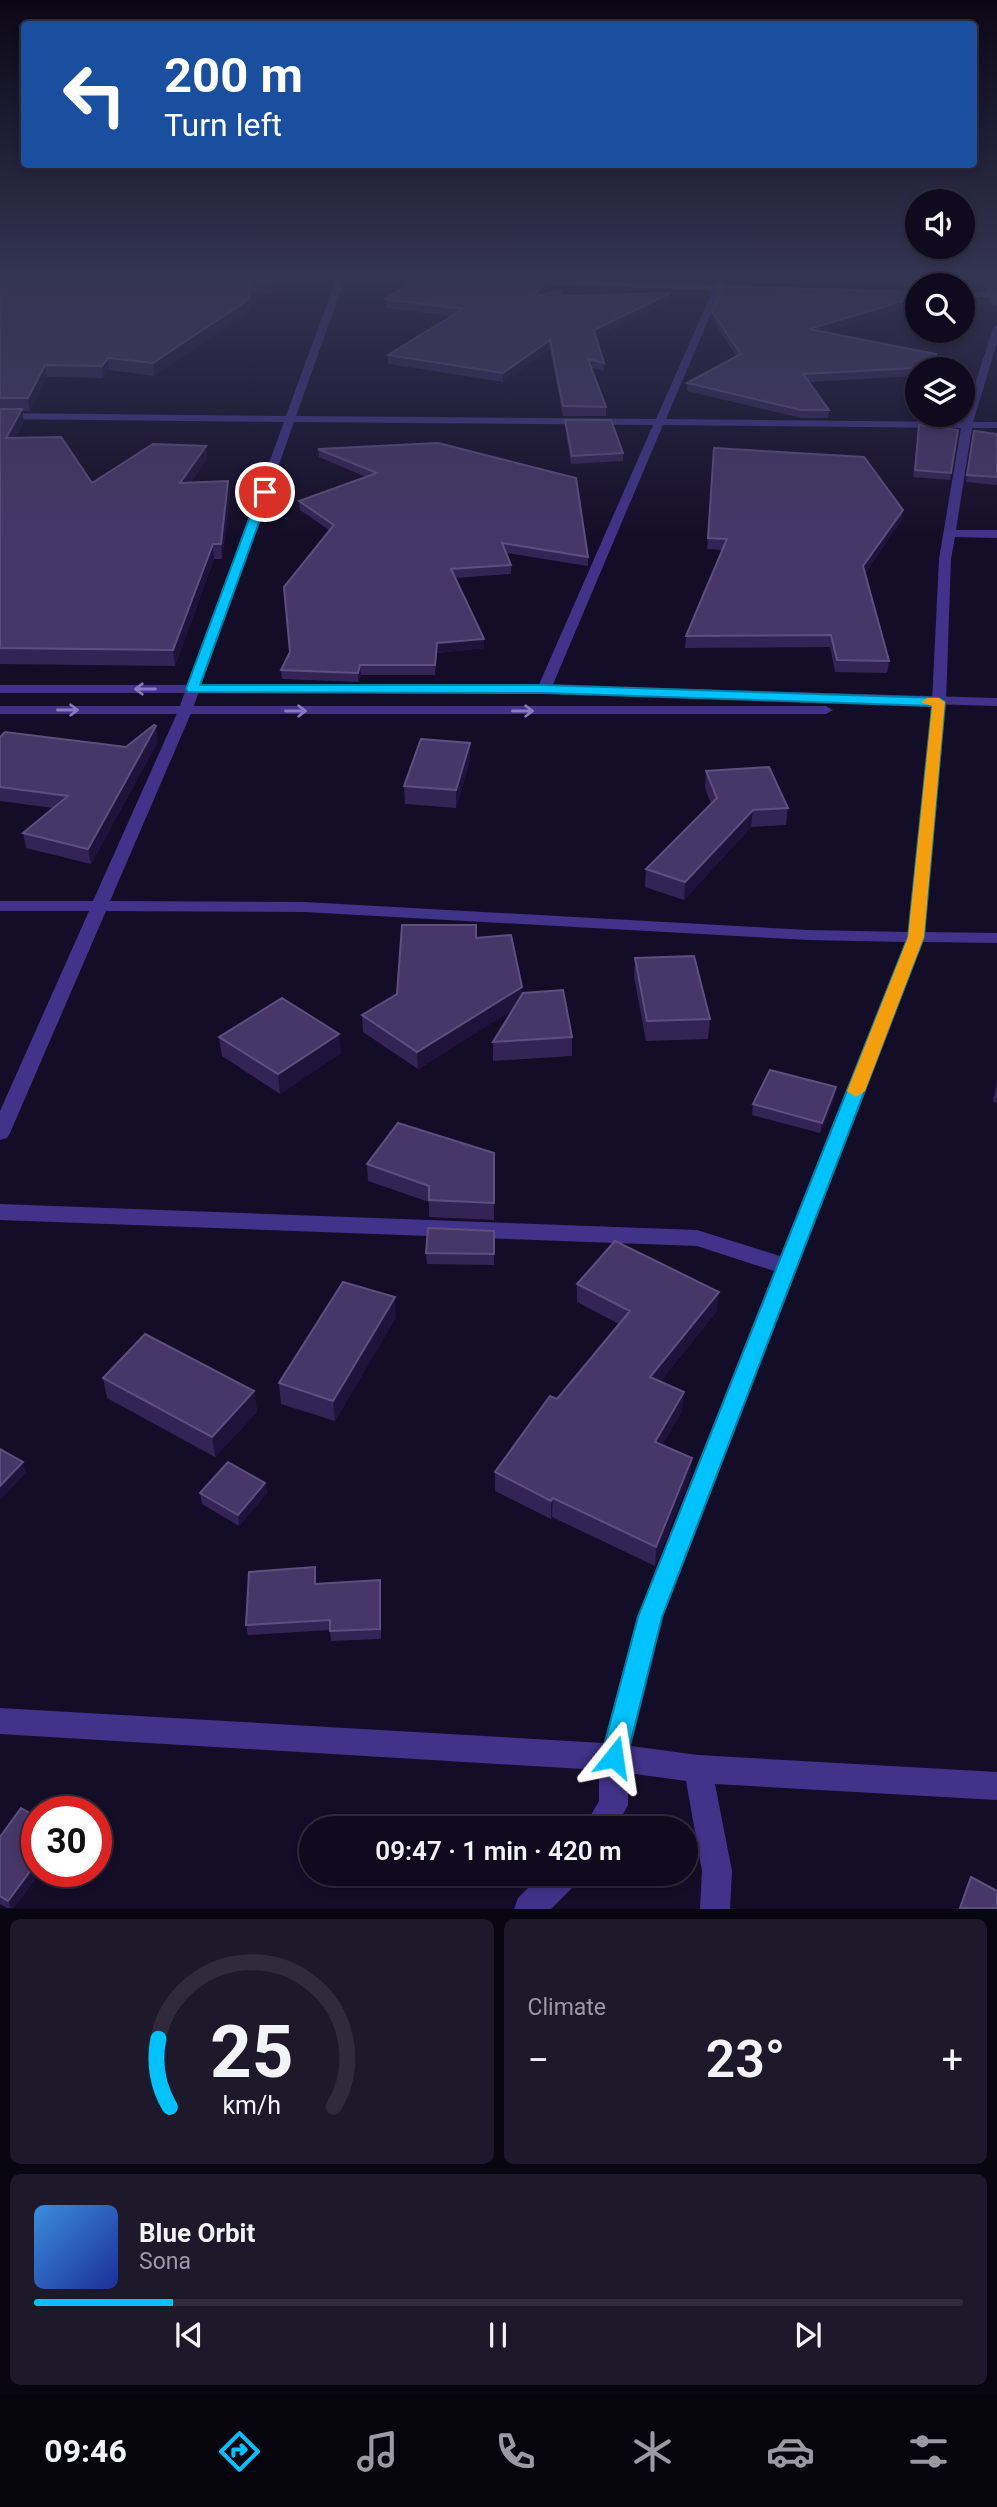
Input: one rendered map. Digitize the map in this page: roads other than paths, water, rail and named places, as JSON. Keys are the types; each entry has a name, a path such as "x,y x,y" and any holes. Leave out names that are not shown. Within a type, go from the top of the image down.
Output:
{"street":[{"path":"0,1133 185,710 311,364"},
{"path":"544,689 684,364"},
{"path":"975,398 986,364"},
{"path":"0,416 905,424"},
{"path":"975,424 997,425"},
{"path":"606,1816 613,1805 614,1757 650,1617 916,937 938,705 945,559 967,427"},
{"path":"949,533 997,534"},
{"path":"0,689 544,689 938,705 997,710"},
{"path":"0,710 938,705 997,702"},
{"path":"0,906 305,907 809,935 997,939"},
{"path":"0,1212 698,1238 788,1267"},
{"path":"0,1721 614,1757 698,1769 997,1786"},
{"path":"698,1769 717,1871 715,1909"},
{"path":"529,1909 552,1886"}]}
